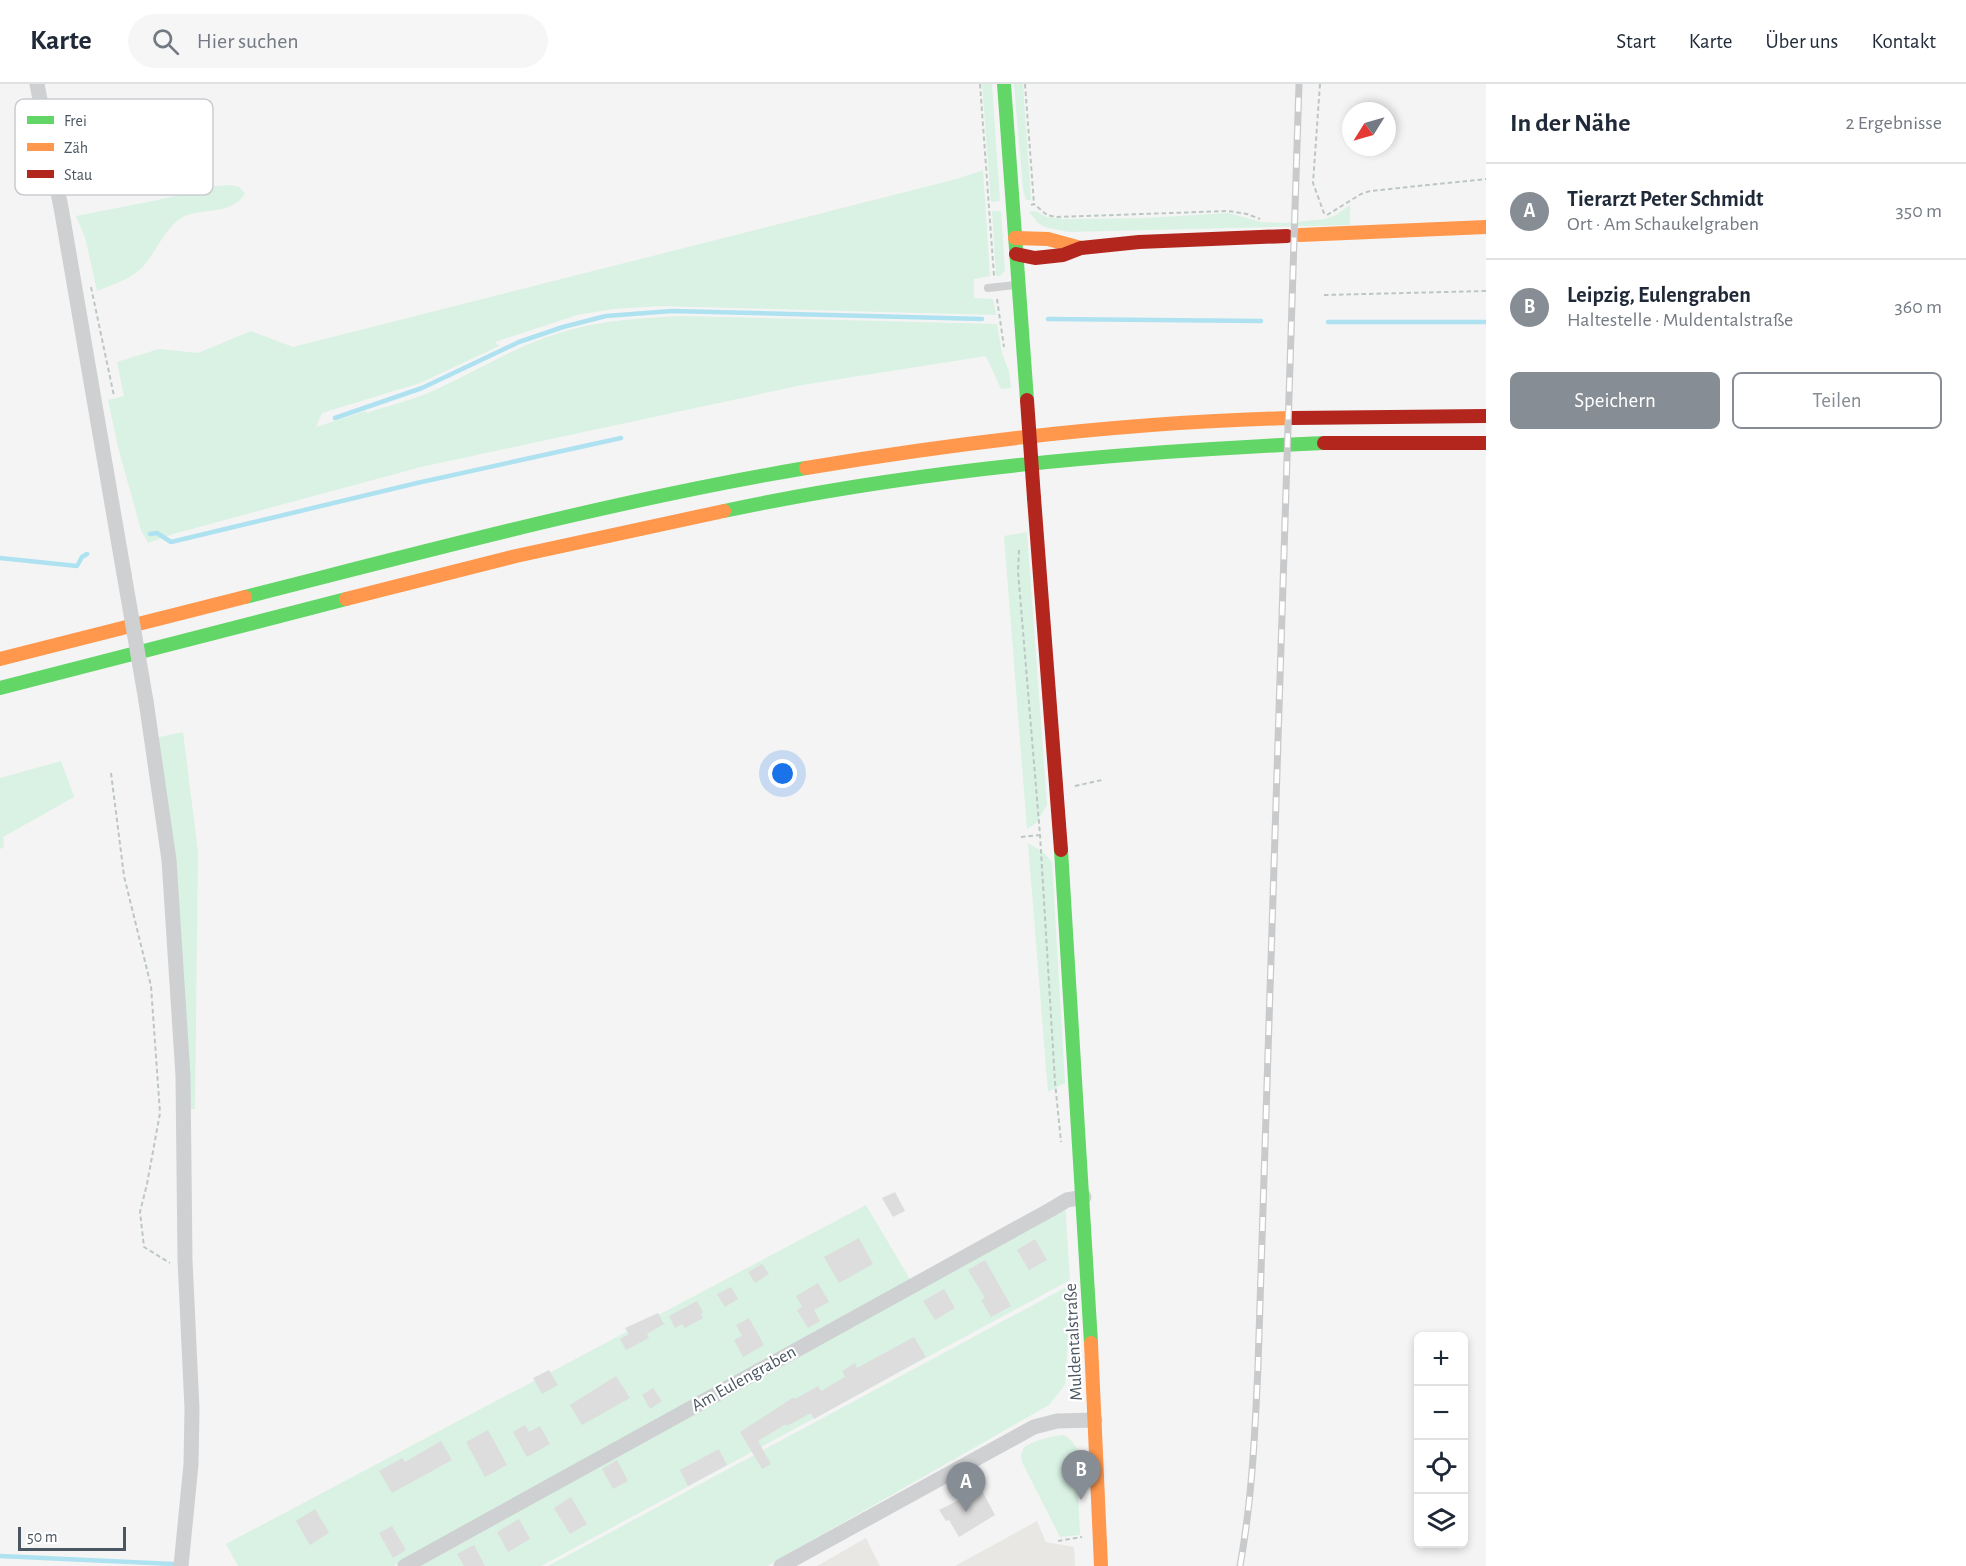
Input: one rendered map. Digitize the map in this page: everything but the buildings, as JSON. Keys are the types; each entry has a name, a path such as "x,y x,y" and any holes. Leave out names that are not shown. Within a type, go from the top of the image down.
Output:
{"main road":[{"name":"Muldentalstraße","path":"1004,84 1058,790 1077,1116 1084,1197 1101,1566"},
{"path":"1016,254 1035,258 1063,255 1081,248 1139,242 1486,227"},
{"path":"1015,238 1063,240 1081,248"},
{"path":"0,659 588,511 731,481 903,452 1091,430 1210,420 1357,416 1486,416"},
{"path":"0,688 516,556 757,504 929,475 1092,457 1211,448 1356,442 1486,443"}],"street":[{"path":"38,84 41,99"},
{"path":"58,195 146,701 169,860 183,1076 185,1260 192,1409 191,1464 181,1566"},
{"name":"Am Eulengraben","path":"405,1566 1050,1209 1074,1198 1084,1197"},
{"path":"781,1566 1034,1427 1057,1421 1095,1420"}],"lane":[{"path":"991,288 1018,285"}],"path":[{"path":"980,84 991,288 1006,354"},
{"path":"1025,84 1034,204"},
{"path":"1320,84 1313,183 1325,216 1370,191 1486,178"},
{"path":"1012,206 1034,204 1047,215 1056,217 1228,211 1247,214 1262,220"},
{"path":"1324,295 1486,291"},
{"path":"1019,547 1018,571 1040,835 1061,1146"},
{"path":"111,773 124,876 151,986 153,1009 160,1113 140,1212 144,1247 171,1263 185,1260"},
{"path":"1058,790 1102,780"},
{"path":"1058,1540 1083,1538"}],"shaded area":[{"path":"1037,1521 1046,1542 1074,1547 1075,1566 955,1566"},
{"path":"866,1538 880,1566 817,1566"}],"green space":[{"path":"982,84 992,84 1000,201 991,202"},
{"path":"1014,84 1023,84 1031,200 1026,200 1023,189"},
{"path":"983,170 990,276 974,279 974,298 993,299 996,315 661,306 613,309 577,315 495,342 499,346 420,383 322,413 316,427 421,396 513,351 566,331 623,320 680,316 997,324 1011,388 1001,389 986,356 802,385 421,467 173,534 148,543 141,530 118,447 108,400 124,396 117,362 159,349 198,353 251,331 293,347 957,179"},
{"path":"231,185 239,187 245,193 233,205 183,217 172,226 135,274 97,291 85,237 76,216 178,195 213,195 213,187"},
{"path":"1350,205 1350,225 1068,232 1045,227 1038,223 1029,212 1035,211 1047,217 1063,219 1146,218 1228,213 1261,222 1285,223 1325,219 1336,215"},
{"path":"992,211 1001,211 1005,270 1000,276 996,276"},
{"path":"1027,532 1047,805 1036,823 1027,829 1004,536"},
{"path":"183,732 198,852 195,1109 187,1109 155,738"},
{"path":"61,761 74,797 3,837 4,847 0,849 0,778"},
{"path":"1028,843 1043,852 1052,862 1065,1083 1048,1092"},
{"path":"866,1205 911,1281 394,1566 238,1566 226,1544"},
{"path":"1065,1205 1070,1280 541,1566 417,1566"},
{"path":"1072,1284 1065,1385 1049,1405 767,1566 548,1566"},
{"path":"1064,1435 1075,1445 1079,1454 1077,1468 1080,1535 1060,1537 1021,1456 1024,1447 1049,1437"}],"waterway":[{"path":"335,418 422,388 519,342 606,316 672,311 982,319"},
{"path":"1048,319 1261,321"},
{"path":"1328,322 1486,322"},
{"path":"150,534 157,533 171,542 417,483 621,438"},
{"path":"0,558 77,566 82,557 87,554"},
{"path":"0,1556 173,1564"}],"railway":[{"path":"1240,1566 1250,1491 1258,1366 1299,84"}],"traffic: fast":[{"path":"1004,84 1027,400"},
{"path":"724,511 798,496 947,473 1098,457 1324,443"},
{"path":"245,597 594,510 806,468"},
{"path":"0,688 346,599"},
{"path":"1061,850 1091,1343"}],"traffic: slow":[{"path":"1300,235 1486,227"},
{"path":"1015,238 1048,239 1081,248"},
{"path":"806,468 927,449 1048,434 1170,424 1293,418"},
{"path":"346,599 516,556 724,511"},
{"path":"0,659 245,597"},
{"path":"1091,1343 1101,1566"}],"traffic: jam":[{"path":"1016,254 1035,258 1063,255 1081,248 1139,242 1287,236"},
{"path":"1027,400 1034,498"},
{"path":"1293,418 1486,416"},
{"path":"1324,443 1486,443"},
{"path":"1034,498 1061,850"}],"place":[{"name":"Leipzig, Eulengraben","path":"1081,1500"},
{"name":"Tierarzt Peter Schmidt","path":"966,1512"}]}
